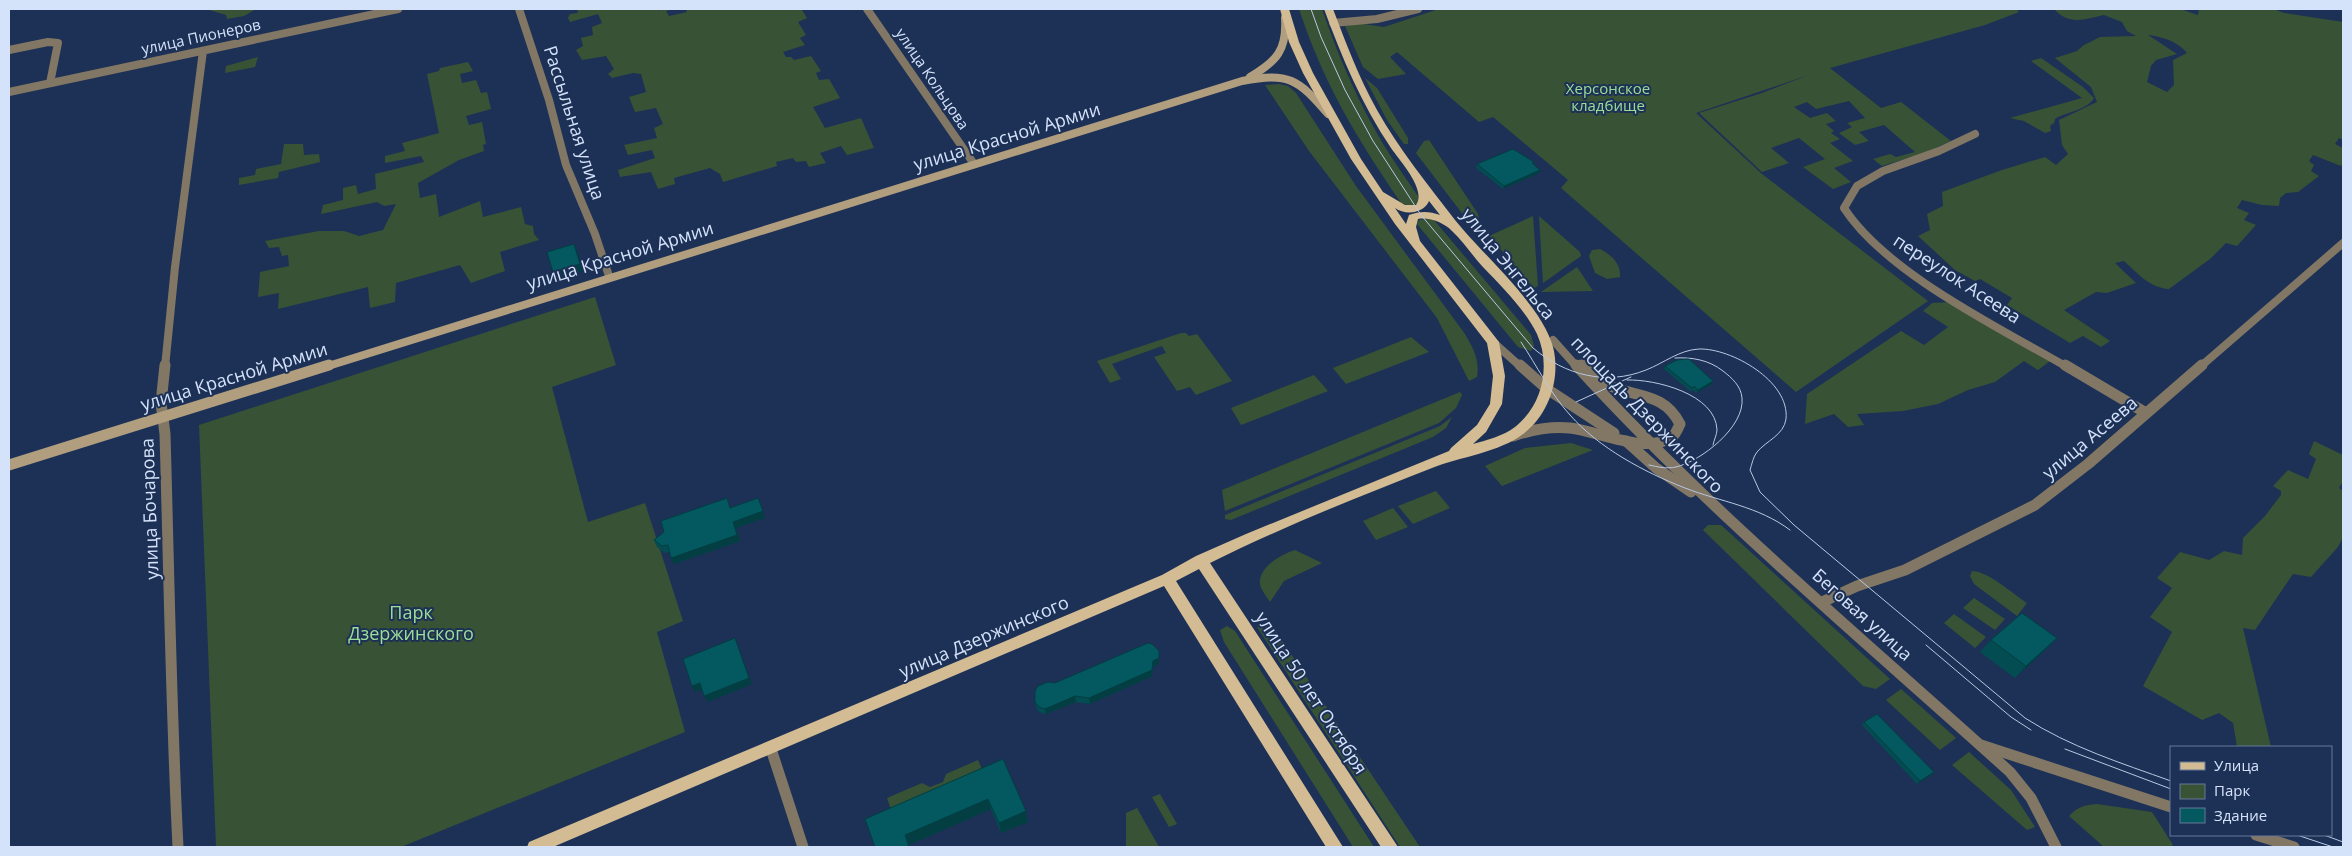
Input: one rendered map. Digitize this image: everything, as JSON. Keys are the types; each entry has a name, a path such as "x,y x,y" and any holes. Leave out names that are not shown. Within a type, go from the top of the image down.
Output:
{"main road":[{"name":"улица Энгельса","path":"1329,9 1352,69 1380,122 1464,238 1538,324 1551,362 1547,389 1531,419 1508,438 1446,457"},
{"path":"1242,81 1270,66 1283,50 1286,27 1284,10"},
{"path":"1284,10 1296,51 1328,114 1375,189 1493,342 1499,363 1499,398 1493,411 1473,437 1446,457"},
{"path":"1242,81 1276,77 1294,80 1310,93 1328,114"},
{"name":"улица Красной Армии","path":"9,464 609,276 1242,81"},
{"path":"1375,189 1403,209 1419,208 1424,203 1420,179"},
{"path":"1418,247 1410,227 1413,217 1423,214 1439,218 1464,238"},
{"name":"улица Дзержинского","path":"535,847 770,749 1167,579 1201,560 1446,457"},
{"name":"улица 50 лет Октября","path":"1201,560 1390,847"},
{"path":"1167,579 1335,847"}],"street":[{"name":"улица Пионеров","path":"9,92 398,9"},
{"name":"Рассыльная улица","path":"518,9 550,100 566,165 595,234 609,276"},
{"name":"улица Кольцова","path":"867,9 974,164"},
{"path":"1334,23 1378,19 1418,9"},
{"path":"9,50 48,42 58,43 50,84"},
{"name":"улица Бочарова","path":"178,847 171,716 171,622 166,434 161,403 174,268 203,51"},
{"name":"переулок Асеева","path":"1975,134 1939,151 1884,171 1857,186 1844,208 1848,219 1886,254 1952,299 2146,413"},
{"name":"улица Асеева","path":"1822,602 1857,586 1905,570 2035,505 2088,464 2343,242"},
{"path":"1508,438 1539,429 1570,428 1602,434 1627,442 1650,443 1668,440 1676,435 1680,424 1673,409 1655,399 1605,384 1553,340 1538,324"},
{"name":"площадь Дзержинского","path":"1553,340 1584,376 1719,512"},
{"path":"1493,342 1547,389 1627,442 1656,468 1719,512"},
{"name":"Беговая улица","path":"1719,512 1822,602 2010,772 2031,798 2056,847"},
{"path":"1982,745 2170,806"},
{"path":"770,749 803,847"},
{"path":"2259,836 2294,847"}],"green space":[{"path":"206,9 256,9 244,16 227,19 226,15"},
{"path":"577,9 658,9 659,12 659,9 674,9 666,11 669,16 687,12 686,9 804,9 802,10 807,18 798,22 806,35 800,38 805,45 783,52 786,57 791,57 794,60 811,56 821,71 816,73 819,80 829,79 840,98 813,107 825,128 861,118 874,148 847,155 841,146 820,153 826,163 809,167 806,161 796,162 793,158 776,162 777,166 723,182 720,174 710,168 674,178 675,184 658,189 651,172 620,177 618,170 655,158 652,150 628,155 624,145 657,138 654,128 663,124 656,108 635,112 629,97 646,92 641,74 633,73 612,78 608,74 614,69 606,56 582,60 576,50 583,46 581,38 593,35 592,27 602,23 598,14 570,22 568,18 570,14 578,13"},
{"path":"1299,9 1322,9 1339,55 1359,99 1384,146 1418,196 1420,201 1418,204 1409,206 1401,203 1370,156 1331,87 1319,62"},
{"name":"Херсонское кладбище","path":"1439,9 2016,9 2019,12 1985,25 1830,68 1881,108 1901,102 1951,141 1927,152 1882,166 1873,159 1890,154 1896,157 1915,152 1884,125 1859,132 1869,141 1855,145 1839,133 1852,127 1847,123 1865,118 1849,101 1816,109 1807,102 1794,107 1810,118 1827,113 1836,121 1826,124 1834,131 1831,133 1840,139 1830,143 1853,161 1834,168 1851,182 1833,189 1803,167 1825,159 1799,138 1771,148 1789,163 1762,172 1699,113 1762,93 1809,75 1696,113 1762,174 1928,301 1796,392 1561,188 1568,180 1493,117 1479,122 1397,52 1390,57 1406,74 1378,79 1363,67 1345,26 1357,23 1384,27"},
{"path":"2054,9 2180,9 2198,15 2199,9 2273,9 2284,13 2343,22 2343,140 2339,138 2335,144 2343,148 2343,162 2341,166 2313,155 2309,161 2314,165 2311,171 2319,176 2298,192 2286,193 2280,198 2279,206 2262,205 2242,200 2237,208 2249,213 2244,220 2256,225 2237,246 2226,243 2210,259 2169,289 2150,283 2124,261 2115,263 2136,283 2107,293 2096,292 2064,310 2110,341 2101,347 2083,336 2070,343 2007,305 2012,298 1980,279 1975,281 1955,270 1918,236 1930,230 1927,214 1943,206 1942,192 2002,170 2045,157 2056,165 2068,154 2062,145 2059,120 2097,102 2091,87 2055,58 2077,51 2100,37 2136,36 2127,31 2122,22 2104,15 2078,20 2065,18","holes":["2148,35 2164,38 2187,53 2173,60 2174,85 2167,92 2147,82 2151,66 2156,60 2177,54"]},
{"path":"258,57 255,67 225,73 226,66"},
{"path":"2041,58 2083,87 2094,98 2082,108 2055,119 2054,123 2050,126 2051,131 2045,133 2024,121 2010,118 2082,98 2031,61"},
{"path":"468,62 473,71 460,74 462,83 476,80 481,93 487,92 491,109 466,116 469,125 482,122 486,144 483,145 484,151 459,160 418,183 420,198 436,194 439,217 480,201 483,217 521,207 525,224 533,226 534,234 539,240 500,252 505,271 471,283 460,265 396,283 395,302 370,308 368,287 278,309 279,293 258,297 260,272 289,266 288,255 282,256 279,247 269,248 265,241 319,231 344,231 359,236 383,230 396,204 384,206 377,202 321,214 323,205 343,200 343,188 356,185 358,194 376,189 375,174 424,162 421,156 385,163 385,156 405,151 402,143 439,133 427,74 439,71 440,68"},
{"path":"1365,78 1377,88 1408,138 1408,144 1404,144 1387,120"},
{"path":"1279,84 1288,86 1296,93 1356,186 1465,334 1477,360 1477,377 1469,381 1437,318 1309,151 1265,85"},
{"path":"1429,140 1478,214 1479,221 1474,229 1416,153 1424,141"},
{"path":"284,144 303,144 304,155 319,154 320,162 279,172 278,178 239,185 239,178 255,175 256,169 281,164"},
{"path":"1533,216 1538,286 1534,288 1489,236"},
{"path":"1539,216 1580,252 1581,256 1543,283"},
{"path":"1427,218 1434,220 1531,335 1534,346 1531,351 1518,347 1417,224 1419,220"},
{"path":"1600,249 1608,254 1617,264 1620,277 1607,279 1595,273 1589,256 1592,250"},
{"path":"1577,267 1593,291 1541,292"},
{"name":"Парк Дзержинского","path":"595,297 616,365 552,387 588,522 645,503 683,621 657,632 685,732 401,847 216,847 199,425"},
{"path":"1951,302 2050,361 2038,370 2024,361 1995,382 1968,390 1938,404 1903,411 1857,414 1864,425 1848,427 1834,414 1805,424 1807,394 1901,331 1924,345 1948,327 1923,311 1932,303"},
{"path":"1181,333 1186,333 1189,336 1197,334 1232,381 1196,395 1190,387 1177,391 1154,357 1166,353 1162,346 1112,364 1121,379 1110,383 1097,361"},
{"path":"1411,337 1429,352 1346,384 1333,368"},
{"path":"1314,375 1328,391 1241,425 1231,408"},
{"path":"1460,392 1462,395 1456,408 1439,423 1225,511 1222,490"},
{"path":"1452,417 1446,428 1433,437 1231,520 1225,519 1225,515 1440,426"},
{"path":"2314,441 2343,455 2343,481 2339,488 2343,491 2343,537 2338,547 2311,577 2293,574 2255,630 2243,628 2271,746 2237,746 2233,723 2219,713 2202,720 2143,686 2172,632 2150,617 2172,588 2157,578 2180,552 2209,560 2224,551 2242,555 2243,538 2265,516 2281,495 2281,491 2273,486 2288,470 2308,479 2316,459 2309,454"},
{"path":"1571,443 1593,450 1502,486 1485,466 1525,448"},
{"path":"1436,491 1450,508 1413,524 1398,506"},
{"path":"1393,508 1408,527 1376,540 1363,521"},
{"path":"1708,525 1721,525 1890,679 1876,689 1863,686 1703,530"},
{"path":"1295,550 1322,563 1284,581 1270,602 1260,584 1260,578 1272,562"},
{"path":"1972,571 1993,579 2027,603 2017,616 1974,584 1970,576"},
{"path":"1974,598 2005,619 1995,630 1963,608"},
{"path":"1954,614 1986,637 1975,648 1944,623"},
{"path":"1269,621 1420,847 1400,847 1257,627"},
{"path":"1227,626 1235,631 1374,847 1353,847 1224,642 1220,630"},
{"path":"1901,689 1956,738 1940,750 1886,700"},
{"path":"1969,752 2011,790 2035,827 2027,830 1952,765"},
{"path":"978,760 986,779 894,818 887,798 922,783 930,787 943,782 946,774"},
{"path":"1160,794 1177,824 1169,827 1152,797"},
{"path":"2097,804 2152,812 2173,845 2170,847 2104,847 2069,816 2075,810 2082,807"},
{"path":"1137,808 1159,847 1126,847 1126,813"}],"building":[{"path":"1513,149 1534,162 1532,163 1540,170 1504,186 1477,164"},
{"path":"574,244 580,264 553,272 547,252"},
{"path":"1689,359 1713,381 1698,390 1694,386 1692,388 1665,366 1677,360"},
{"path":"727,498 730,508 758,498 763,511 733,522 737,535 671,558 668,545 662,546 654,540 664,532 661,521"},
{"path":"2022,613 2057,638 2026,666 1991,640"},
{"path":"735,638 749,678 704,696 700,683 692,686 683,659"},
{"path":"1148,643 1152,644 1159,651 1159,658 1153,661 1152,670 1089,698 1075,696 1045,709 1039,707 1035,702 1035,691 1038,686 1048,682 1055,683"},
{"path":"1877,714 1934,772 1920,781 1864,722"},
{"path":"1003,759 1026,811 999,823 988,799 905,835 909,847 875,847 865,819"}],"tram line":[{"path":"1311,9 1321,37 1345,90 1373,141 1421,215 1533,348 1545,357 1572,371 1601,377 1631,375 1685,352 1699,349 1727,354 1756,369 1779,392 1785,405 1786,419 1782,429 1757,452 1754,458 1750,470 1760,492 1794,525 2025,718 2078,746 2170,781"},
{"path":"1521,342 1563,407 1594,438 1608,448 1638,467 1669,482 1765,515 1790,530"},
{"path":"1649,465 1672,468 1697,458 1720,441 1729,431 1741,409 1742,398 1740,390 1733,379 1723,371 1712,364 1700,360 1675,358"},
{"path":"1576,402 1631,377"},
{"path":"1627,380 1653,382 1682,391 1695,398 1714,417 1717,433 1713,445"},
{"path":"1926,645 2011,717 2031,730"},
{"path":"2065,749 2170,789"},
{"path":"2300,836 2333,847"},
{"path":"2327,836 2343,842"}]}
